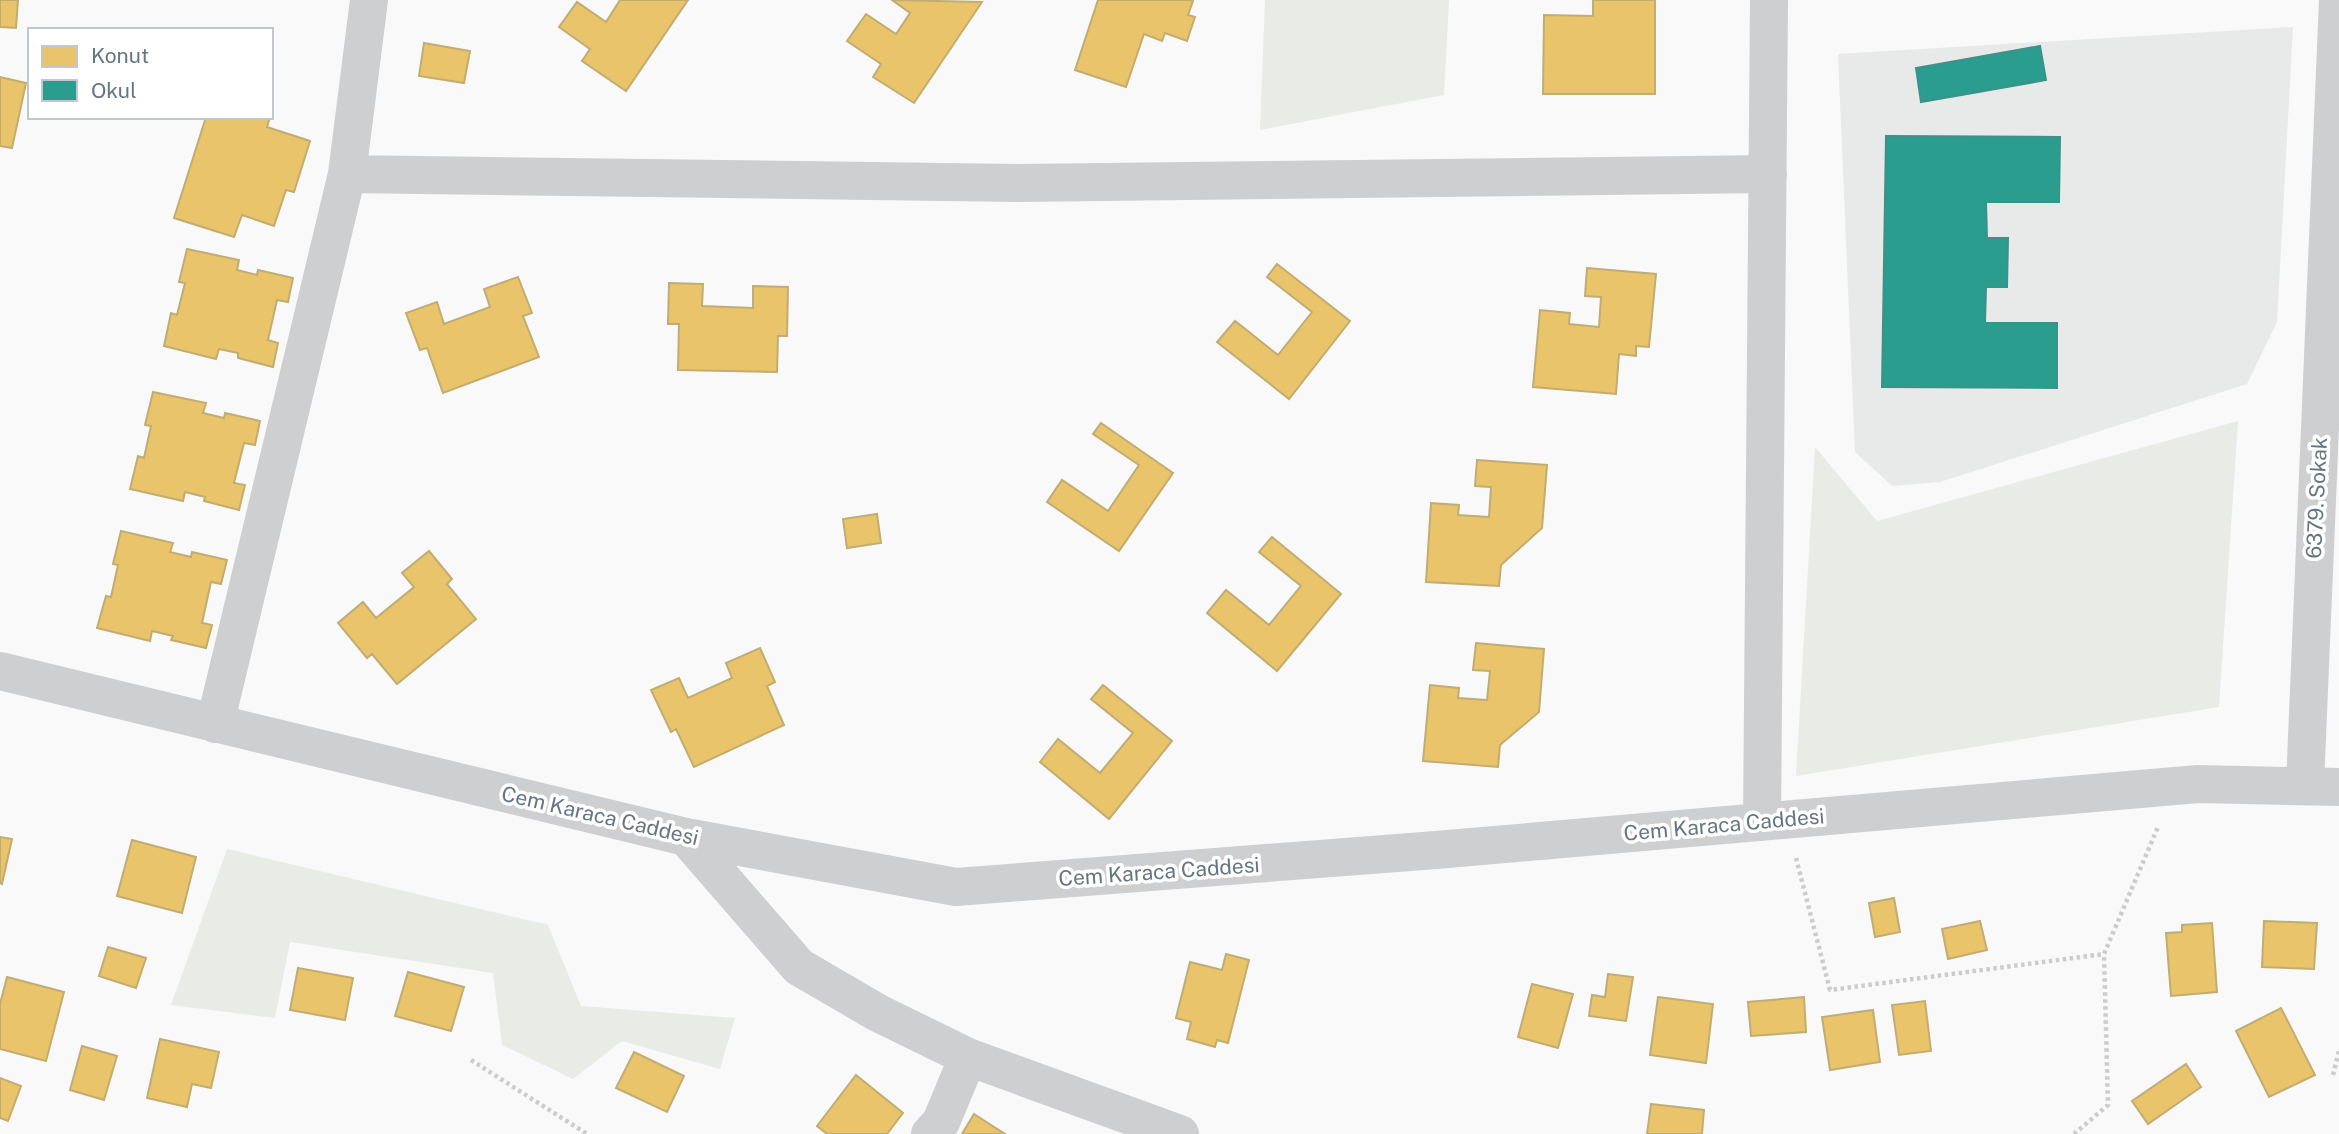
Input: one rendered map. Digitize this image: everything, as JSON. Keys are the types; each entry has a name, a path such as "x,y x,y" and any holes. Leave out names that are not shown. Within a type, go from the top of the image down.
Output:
{"street":[{"path":"215,724 347,174 369,0"},
{"path":"1769,0 1768,174 1775,821"},
{"name":"6379. Sokak","path":"2322,786 2338,0"},
{"path":"347,174 1019,183 1768,174"},
{"name":"Cem Karaca Caddesi","path":"0,671 687,837 956,887 1423,851 2198,784 2322,786"},
{"path":"687,837 799,967 878,1013 968,1057 1180,1134"},
{"path":"930,1134 941,1122 968,1057"}],"path":[{"path":"2074,1134 2108,1105 2104,954 2175,786"},
{"path":"1775,821 1830,990 2104,954"},
{"path":"2333,1075 2339,1051"},
{"path":"471,1060 587,1134"}],"shaded area":[{"path":"1265,0 1449,0 1444,95 1260,130"},
{"path":"2293,27 2277,322 2247,384 1940,482 1892,486 1855,452 1838,54"},
{"path":"2238,421 2219,707 1796,776 1815,447 1877,521"},
{"path":"227,849 548,925 581,1006 735,1018 720,1069 622,1041 573,1079 502,1045 493,973 290,942 275,1018 171,1005"}],"building: Konut":[{"path":"0,0 18,0 16,28 0,27"},
{"path":"620,0 688,0 626,91 582,61 590,49 559,27 577,2 606,22"},
{"path":"892,0 982,2 914,103 873,77 881,64 847,41 866,14 896,34 910,13"},
{"path":"1098,0 1190,0 1193,1 1188,15 1195,17 1187,41 1165,33 1162,41 1144,34 1126,87 1075,70"},
{"path":"1593,0 1655,0 1655,94 1543,94 1544,15 1593,16"},
{"path":"424,43 470,51 464,83 419,76"},
{"path":"0,77 26,83 12,148 0,146"},
{"path":"205,119 269,119 267,127 310,141 294,192 286,190 274,226 242,215 234,237 174,218"},
{"path":"187,249 239,260 237,270 257,275 258,270 293,278 288,302 277,300 268,340 278,343 273,367 238,358 238,353 219,349 216,359 164,346 171,313 177,315 185,283 179,282"},
{"path":"1277,264 1350,321 1289,399 1217,342 1235,321 1278,355 1312,312 1267,277"},
{"path":"1587,268 1656,274 1649,347 1636,346 1636,356 1619,354 1616,394 1533,387 1540,310 1570,313 1569,324 1599,327 1601,297 1585,296"},
{"path":"518,277 532,313 523,316 539,357 443,393 427,348 420,350 406,313 437,302 444,324 490,307 484,289"},
{"path":"669,283 703,284 702,306 753,308 753,286 788,287 787,336 778,336 777,372 678,370 679,324 668,324"},
{"path":"153,392 206,403 203,413 224,418 225,413 260,421 255,445 244,443 234,483 245,485 239,510 204,501 205,497 185,492 183,501 130,489 138,456 144,458 151,426 145,425"},
{"path":"1101,423 1173,473 1119,551 1047,502 1062,480 1108,511 1139,465 1093,434"},
{"path":"1477,460 1547,465 1542,528 1501,565 1499,586 1426,582 1431,503 1459,505 1458,515 1489,517 1491,487 1475,486"},
{"path":"877,514 881,543 847,548 843,519"},
{"path":"121,531 173,543 170,552 191,557 192,552 227,560 221,584 211,582 202,623 212,625 206,648 171,640 173,636 152,631 150,641 97,628 106,596 111,597 118,565 113,564"},
{"path":"1272,537 1341,594 1277,671 1207,613 1226,590 1269,625 1301,586 1259,552"},
{"path":"429,551 452,579 447,584 476,619 397,684 372,654 367,658 338,623 363,602 376,618 414,587 402,573"},
{"path":"1476,643 1544,649 1539,712 1500,745 1498,767 1423,761 1430,685 1459,688 1458,698 1487,700 1490,671 1473,670"},
{"path":"760,648 775,682 767,686 784,725 694,767 676,729 671,732 651,690 679,678 688,698 732,678 726,663"},
{"path":"1103,685 1172,741 1109,819 1040,762 1058,739 1100,773 1133,733 1091,699"},
{"path":"0,837 12,839 2,884 0,883"},
{"path":"132,840 196,857 182,913 117,896"},
{"path":"1894,898 1900,932 1875,937 1869,903"},
{"path":"1980,921 1987,950 1948,959 1942,929"},
{"path":"2264,921 2317,923 2314,969 2262,967"},
{"path":"2212,923 2217,992 2171,996 2166,933 2182,932 2182,925"},
{"path":"108,947 146,958 136,988 99,976"},
{"path":"1226,954 1249,960 1228,1043 1217,1040 1215,1047 1187,1039 1191,1022 1176,1018 1190,962 1222,970"},
{"path":"298,968 353,978 345,1020 290,1010"},
{"path":"408,972 464,987 451,1031 395,1016"},
{"path":"1608,974 1633,977 1626,1021 1589,1016 1592,995 1605,997"},
{"path":"7,977 64,992 46,1061 0,1049 0,1004"},
{"path":"1532,984 1573,994 1558,1048 1518,1037"},
{"path":"1658,997 1713,1004 1706,1063 1650,1055"},
{"path":"1804,997 1806,1032 1751,1036 1748,1002"},
{"path":"1925,1001 1931,1051 1899,1055 1892,1005"},
{"path":"2281,1008 2315,1075 2269,1097 2236,1031"},
{"path":"1873,1010 1880,1062 1830,1070 1822,1017"},
{"path":"160,1039 219,1052 211,1088 192,1084 187,1107 147,1098"},
{"path":"82,1046 117,1056 104,1100 70,1090"},
{"path":"634,1052 684,1076 667,1112 616,1088"},
{"path":"2186,1064 2201,1087 2148,1124 2132,1101"},
{"path":"856,1075 903,1113 887,1134 827,1134 817,1126"},
{"path":"0,1078 21,1086 8,1121 0,1118"},
{"path":"1651,1104 1704,1110 1702,1134 1647,1134"},
{"path":"974,1114 1005,1134 962,1134"}],"building: Okul":[{"path":"2040,46 2046,80 1921,102 1916,68"},
{"path":"1886,136 2060,137 2059,202 1986,202 1987,238 2008,238 2007,287 1986,287 1985,323 2057,323 2057,388 1882,387"}]}
